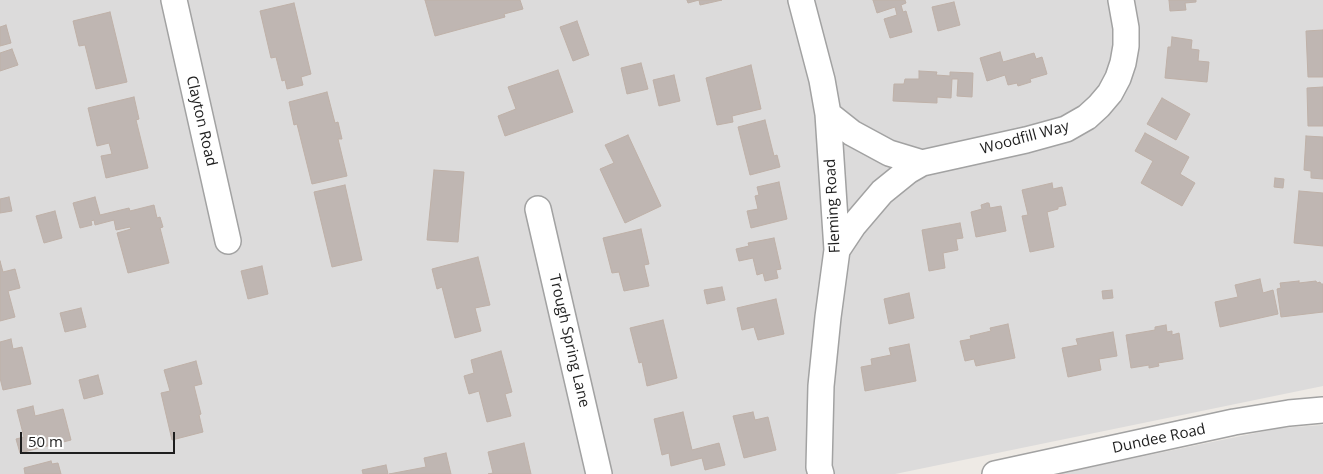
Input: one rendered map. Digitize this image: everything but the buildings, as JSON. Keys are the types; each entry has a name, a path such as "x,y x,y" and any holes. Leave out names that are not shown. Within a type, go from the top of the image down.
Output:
{"street":[{"name":"Clayton Road","path":"174,0 228,241"},
{"name":"Fleming Road","path":"801,0 822,80 828,114 837,250 821,386 819,467 821,474"},
{"name":"Woodfill Way","path":"837,250 853,226 882,192 908,171 922,163 1026,140 1066,129 1087,117 1110,93 1123,63 1126,46 1126,28 1121,0"},
{"name":"Woodfill Way","path":"828,114 852,133 889,153 922,163"},
{"name":"Trough Spring Lane","path":"538,209 599,474"},
{"name":"Dundee Road","path":"995,474 1234,422 1289,413 1323,410"}],"shaded area":[{"path":"0,0 1323,0 1323,386 895,474 0,474"},
{"path":"1323,425 1323,474 1057,474 1280,428"}]}
